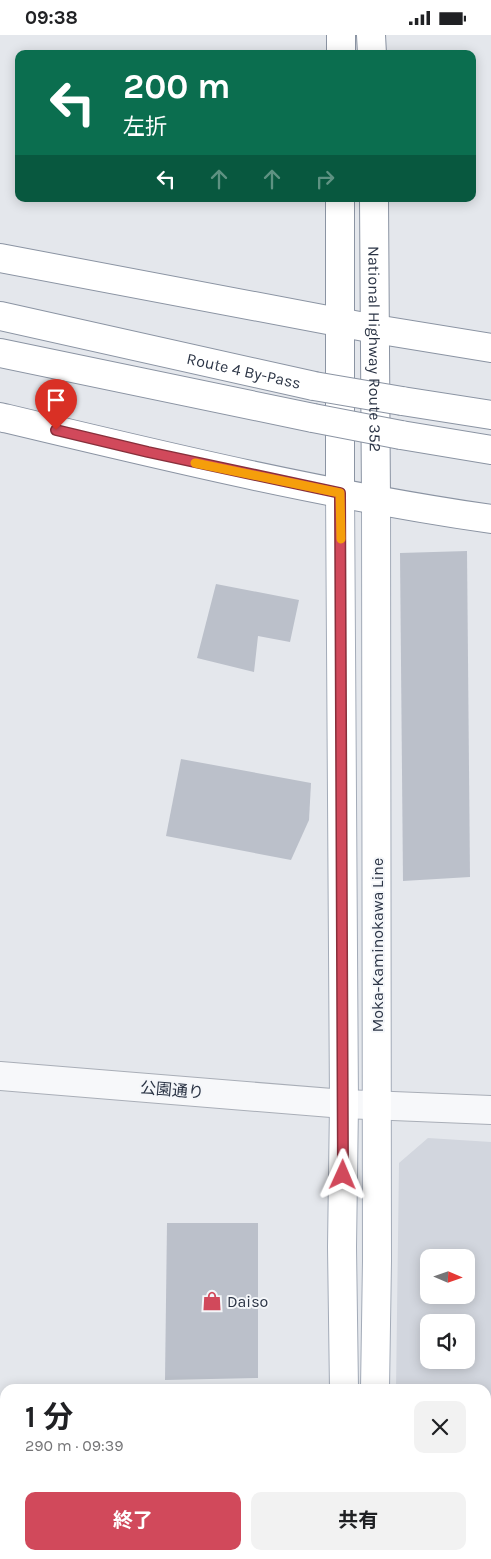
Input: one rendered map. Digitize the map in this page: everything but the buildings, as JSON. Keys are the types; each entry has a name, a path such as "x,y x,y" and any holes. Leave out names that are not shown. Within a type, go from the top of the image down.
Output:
{"main road":[{"path":"341,35 341,50"},
{"path":"371,35 372,50"},
{"path":"340,202 340,493"},
{"name":"National Highway Route 352","path":"374,202 376,500"},
{"path":"0,257 375,329 491,348"},
{"name":"Route 4 By-Pass","path":"0,316 314,385 491,415"},
{"name":"Route 4 By-Pass","path":"0,353 313,419 491,450"},
{"path":"0,417 148,452 340,493 491,519"},
{"name":"Moka-Kaminokawa Line","path":"340,493 344,1384"},
{"name":"Moka-Kaminokawa Line","path":"375,1384 377,1104 376,500"}],"street":[{"name":"公園通り","path":"0,1077 344,1104 491,1110"}],"shaded area":[{"path":"428,1138 491,1142 491,1384 396,1384 399,1163"}],"slow traffic":[{"path":"195,463 340,493 341,539"}],"place":[{"name":"Daiso","path":"212,1301"}],"route":[{"path":"56,430 148,452 340,493 343,1175"}]}
